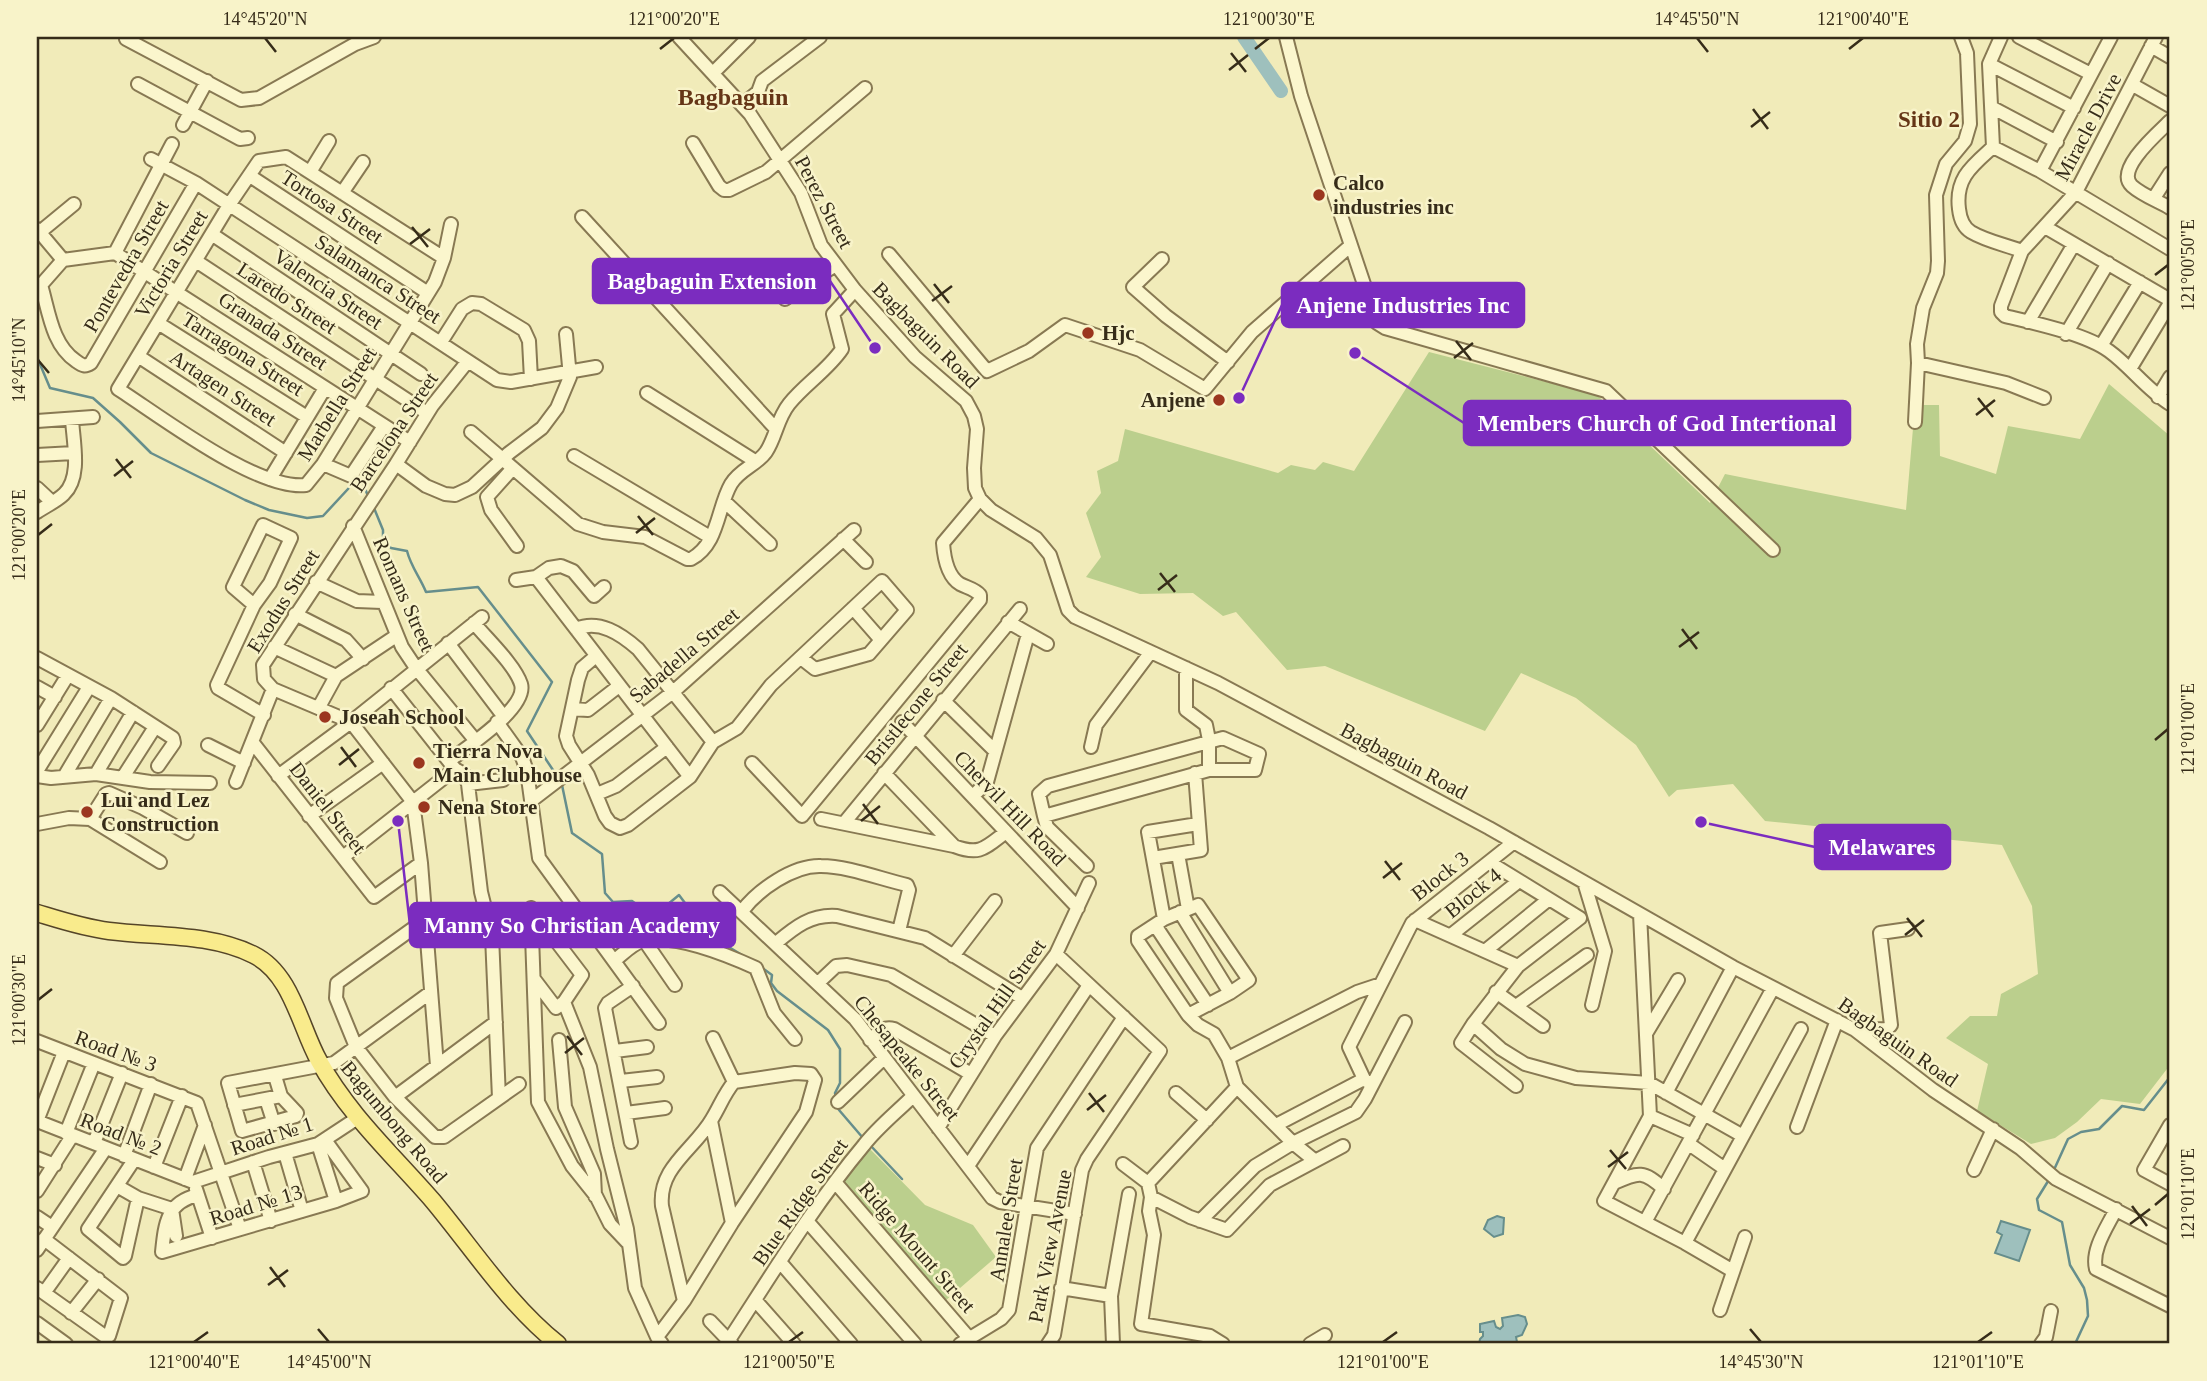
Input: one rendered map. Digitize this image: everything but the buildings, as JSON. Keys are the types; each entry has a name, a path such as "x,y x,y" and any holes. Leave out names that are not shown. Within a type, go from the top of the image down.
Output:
{"main road":[{"name":"Bagumbong Road","path":"37,913 99,929 202,940 236,947 254,955 271,968 288,992 324,1065 359,1117 510,1296 545,1334 558,1344"}],"street":[{"path":"126,39 241,100 259,98 355,44 374,37"},
{"name":"Perez Street","path":"679,37 742,105 801,193 821,245 855,290"},
{"path":"713,73 749,37"},
{"path":"742,105 758,92 762,81 820,37"},
{"path":"1286,37 1301,96 1377,323 1385,328 1606,391 1773,550"},
{"path":"1915,422 1919,363 1917,344 1923,308 1937,273 1940,247 1937,188 1946,164 1965,141 1970,124 1967,52 1961,37"},
{"path":"2001,37 1989,64 1993,146 1970,168 1959,187 1957,198 1960,218 1971,232 2022,251"},
{"path":"2019,37 2091,74"},
{"path":"2040,171 2108,38"},
{"path":"2153,42 2170,57"},
{"name":"Miracle Drive","path":"2153,42 2076,192 2022,251 2001,312 2005,316 2101,346 2130,369 2158,397 2170,404"},
{"path":"1989,64 2074,108"},
{"path":"183,125 207,81"},
{"path":"138,84 240,139 248,138"},
{"path":"2133,85 2170,106"},
{"path":"693,143 719,186 729,190 766,172 865,88"},
{"path":"1993,108 2057,142"},
{"path":"2170,121 2135,159 2127,172 2127,180 2133,187 2170,208"},
{"path":"329,141 310,172 444,258"},
{"path":"39,286 63,260 115,253 155,162 172,145"},
{"path":"1993,146 2170,249"},
{"name":"Victoria Street","path":"118,389 258,161 286,157 310,172"},
{"name":"Salamanca Street","path":"155,162 196,183 441,342 490,377 503,382 596,367"},
{"path":"342,193 363,162"},
{"path":"2154,198 2170,173"},
{"name":"Tortosa Street","path":"250,176 428,293"},
{"name":"Pontevedra Street","path":"39,286 58,343 66,355 87,366 196,183"},
{"path":"63,260 38,231 74,204"},
{"path":"582,217 775,428"},
{"name":"Marbella Street","path":"118,389 234,464 270,479 306,485 323,464 441,270 451,224"},
{"path":"2045,227 2170,302 2130,369"},
{"name":"Valencia Street","path":"213,235 422,374"},
{"path":"2028,322 2074,244"},
{"path":"889,254 988,371 1029,351 1065,325 1140,350 1205,389 1252,332 1350,246"},
{"name":"Granada Street","path":"115,253 410,442"},
{"path":"1163,259 1133,287 1166,316 1228,362"},
{"name":"Laredo Street","path":"196,261 427,413"},
{"path":"2066,334 2108,263"},
{"path":"785,299 836,265"},
{"path":"2101,346 2140,282"},
{"path":"471,432 570,518 588,528 645,537 687,559 696,556 710,537 734,479 765,453 781,416 795,397 842,349 834,314 855,290"},
{"name":"Bagbaguin Road","path":"855,290 915,357 966,401 977,429 975,488 980,499 991,510 1036,538 1050,555 1068,610 1075,617 1186,668 1514,842 1733,967 1855,1030 1933,1090 1993,1129 2056,1179 2170,1238"},
{"path":"441,342 462,309 472,303 481,304 524,330 529,341 531,379"},
{"name":"Tarragona Street","path":"158,323 307,417"},
{"path":"517,546 491,510 487,497 508,463 550,419 569,385 566,334"},
{"name":"Artagen Street","path":"138,356 286,453"},
{"name":"Barcelona Street","path":"353,526 427,413 468,361"},
{"path":"1919,363 2006,383 2044,398"},
{"path":"2158,397 2170,377"},
{"path":"270,479 325,388"},
{"path":"647,393 755,461"},
{"path":"37,421 93,418"},
{"path":"37,512 63,495 71,486 74,474 72,419"},
{"path":"323,464 351,475 384,426"},
{"path":"37,455 74,453"},
{"path":"573,456 710,537"},
{"path":"396,464 437,491 455,495 508,463"},
{"path":"37,488 52,502"},
{"path":"752,763 802,816 980,600 977,591 957,582 944,561 943,543 980,499"},
{"path":"724,501 769,544"},
{"path":"254,605 233,587 262,525 291,538 270,583 254,605 216,685 264,715"},
{"name":"Exodus Street","path":"273,689 264,679 263,665 353,526"},
{"name":"Romans Street","path":"353,526 396,636 416,668 475,740"},
{"name":"Sabadella Street","path":"531,801 673,692 848,535 866,562"},
{"path":"516,580 536,577 549,568 561,566 573,571 594,596 604,587"},
{"path":"536,577 690,777"},
{"path":"596,656 582,668 566,736 597,794 605,816 610,823 621,828 690,777 713,741 737,728 771,685 882,581 906,610 869,654 815,669 807,666 801,658"},
{"path":"316,582 357,601 382,602"},
{"path":"853,608 881,640"},
{"name":"Bristlecone Street","path":"844,823 1020,609"},
{"path":"295,614 346,640 363,659"},
{"path":"278,776 351,722 478,620 520,680 522,687 519,700 413,802 342,858"},
{"path":"1008,622 1047,644"},
{"path":"576,629 597,626 624,636 638,649 713,741"},
{"path":"973,796 987,782 1028,634"},
{"path":"319,707 336,676 396,636"},
{"path":"448,643 501,719 522,757 527,771 539,858 659,1023"},
{"path":"274,647 336,676"},
{"path":"1091,747 1096,725 1150,653"},
{"path":"37,658 111,698 174,741 158,766"},
{"path":"1186,668 1186,710 1206,725 1209,770"},
{"path":"38,720 68,675"},
{"path":"572,709 588,710 619,686"},
{"path":"37,687 55,697"},
{"path":"37,771 89,687"},
{"path":"391,688 452,765 464,774 468,784 481,892 492,936 499,1098"},
{"path":"236,782 273,689 351,722 413,802 421,863 437,1066"},
{"path":"65,775 111,698"},
{"path":"943,701 995,751"},
{"path":"96,774 133,712"},
{"name":"Chervil Hill Road","path":"902,722 1078,908"},
{"path":"123,777 155,727"},
{"path":"1044,816 1195,773 1209,770 1255,770 1259,754 1223,738 1209,740 1048,786 1039,794 1044,816 1047,827 1087,866"},
{"name":"Daniel Street","path":"253,743 374,897 421,863"},
{"path":"208,745 244,763"},
{"path":"597,794 616,786 667,747"},
{"path":"309,816 383,763"},
{"path":"884,773 954,846"},
{"path":"1153,858 1201,850 1195,773"},
{"path":"37,776 51,778 96,774 150,782 210,783"},
{"path":"468,784 503,780"},
{"path":"90,819 109,793 144,808 187,833"},
{"path":"37,824 69,818 90,819 160,862"},
{"path":"821,819 968,851 980,851 1006,832"},
{"path":"1198,824 1148,832 1160,922 1208,1004"},
{"name":"Block 3","path":"1416,920 1514,842"},
{"path":"1178,854 1184,911 1230,993"},
{"path":"1489,862 1580,918 1518,966 1496,992 1461,1044 1516,1086"},
{"path":"742,911 754,895 766,886 818,865 832,866 907,885 909,890 898,931"},
{"name":"Block 4","path":"1451,935 1519,881"},
{"path":"1584,882 1605,951 1592,1005"},
{"name":"Crystal Hill Street","path":"938,1128 995,1036 1056,954 1089,883"},
{"name":"Chesapeake Street","path":"720,892 855,1019 992,1198 1000,1202 1075,1214"},
{"path":"1485,951 1549,899"},
{"path":"953,956 995,901"},
{"path":"1188,1015 1230,993 1249,978 1200,905 1160,922 1138,936 1138,941 1188,1015 1198,1025 1214,1034 1228,1058 1237,1087 1293,1143 1314,1160"},
{"path":"534,979 556,1008 564,1002 582,975 531,908 538,1102 572,1166 596,1196 610,1224 627,1242"},
{"path":"1640,914 1650,1116 1604,1201 1733,1271"},
{"path":"776,943 799,924 824,915 898,931 925,938 1021,998"},
{"path":"426,919 337,983 336,998 352,1049 395,1097 439,1138 519,1084"},
{"path":"1368,1082 1349,1047 1409,927 1416,920 1518,966"},
{"path":"1855,1030 1887,1029 1891,1025 1880,933 1908,929"},
{"path":"615,960 644,940 673,941 710,950 756,968 774,1013 795,1038"},
{"path":"644,940 675,985"},
{"path":"1056,954 1124,1017"},
{"path":"1516,1006 1587,956"},
{"path":"818,982 836,966 846,965 891,975 995,1036"},
{"path":"1666,1093 1733,967"},
{"path":"1647,1032 1678,980"},
{"path":"1228,1058 1356,992 1381,984"},
{"path":"968,1166 1089,985"},
{"path":"631,1142 605,1008 633,986"},
{"path":"1645,1222 1773,988"},
{"path":"275,1076 281,1096 297,1115 274,1124 242,1131 229,1083 324,1065 341,1052 352,1049 431,992"},
{"path":"1496,992 1543,1026"},
{"path":"564,1002 590,1067 627,1229 635,1288 659,1341"},
{"name":"Park View Avenue","path":"1048,1344 1054,1335 1082,1170 1087,1158 1160,1051 1124,1017"},
{"name":"Annalee Street","path":"965,1341 1001,1319 1009,1310 1037,1148 1124,1017"},
{"path":"1797,1127 1837,1020"},
{"path":"395,1097 496,1022"},
{"path":"1200,1221 1248,1171 1293,1143 1351,1115 1361,1106 1368,1082 1405,1022"},
{"path":"1473,1024 1501,1049 1525,1064 1576,1078 1649,1083 1743,1136"},
{"path":"870,1040 882,1030 894,1029 971,1074"},
{"path":"1685,1243 1801,1029"},
{"path":"713,1038 734,1082"},
{"path":"559,1040 565,1107 594,1174 596,1196"},
{"name":"Road № 3","path":"37,1041 182,1096"},
{"path":"615,1051 647,1047"},
{"path":"37,1121 64,1052"},
{"path":"838,1102 884,1058"},
{"path":"37,1191 55,1165 69,1135 94,1063"},
{"path":"37,1250 100,1146 122,1073"},
{"path":"659,1341 684,1301 732,1223 806,1112 815,1080 811,1074 734,1082 723,1094 711,1121 674,1164 661,1193 684,1301"},
{"path":"621,1081 657,1077"},
{"path":"1276,1125 1368,1082"},
{"path":"138,1198 125,1256 121,1257 89,1233 89,1229 117,1186 129,1158 151,1084"},
{"path":"1148,1183 1237,1087"},
{"path":"1177,1093 1207,1120"},
{"path":"155,1167 182,1096 199,1105 240,1229"},
{"path":"234,1105 281,1096"},
{"name":"Blue Ridge Street","path":"731,1342 755,1300 835,1182 868,1140 914,1096"},
{"path":"266,1098 274,1124"},
{"path":"626,1113 665,1108"},
{"path":"1650,1116 1691,1140 1725,1169"},
{"name":"Road № 1","path":"189,1180 221,1173 321,1142 359,1117"},
{"name":"Road № 2","path":"37,1121 189,1180"},
{"path":"711,1121 732,1223"},
{"path":"205,1125 189,1180 198,1195 212,1238"},
{"path":"1974,1170 1993,1129"},
{"path":"2168,1133 2144,1170 2170,1184"},
{"path":"321,1142 336,1201"},
{"name":"Road № 13","path":"172,1209 163,1252 359,1193 363,1188 321,1142"},
{"path":"1151,1197 1200,1221 1227,1230 1270,1185 1343,1146"},
{"path":"285,1153 302,1211"},
{"path":"37,1158 55,1165"},
{"path":"253,1162 271,1221"},
{"path":"1123,1164 1148,1183 1151,1197 1149,1212 1154,1235 1141,1324 1210,1336 1223,1344"},
{"path":"1614,1183 1636,1173 1649,1176 1664,1189"},
{"name":"Ridge Mount Street","path":"835,1182 965,1341"},
{"path":"117,1186 138,1198 172,1209"},
{"path":"1113,1344 1111,1296 1129,1194"},
{"path":"172,1209 183,1199 198,1195"},
{"path":"172,1209 176,1236"},
{"path":"2116,1209 2097,1249 2094,1261 2096,1269 2170,1306"},
{"path":"37,1217 69,1258 121,1299 109,1336 106,1337 40,1290 69,1258"},
{"path":"807,1221 915,1344"},
{"path":"1720,1310 1745,1237"},
{"path":"780,1262 851,1344"},
{"path":"71,1313 98,1279"},
{"path":"1061,1288 1111,1296"},
{"path":"755,1300 794,1344"},
{"path":"2041,1344 2046,1337 2051,1311"},
{"path":"710,1321 731,1342"},
{"path":"37,1323 66,1344"},
{"path":"1310,1344 1325,1335"}],"green space":[{"path":"1429,352 1597,395 1710,503 1725,474 1906,510 1915,405 1939,405 1940,456 1996,474 2008,426 2080,439 2109,384 2170,436 2170,1065 2140,1104 2101,1099 2055,1138 2031,1144 1977,1111 1988,1064 1946,1038 1970,1016 1997,1016 2001,994 2038,974 2032,906 2002,845 1765,821 1733,784 1677,790 1669,797 1636,745 1576,698 1521,673 1485,731 1325,666 1287,670 1236,612 1223,616 1193,593 1140,594 1086,577 1101,557 1086,513 1101,493 1097,471 1118,461 1125,429 1278,473 1291,465 1315,470 1323,462 1354,471"},
{"path":"867,1146 925,1205 973,1225 996,1257 945,1301 842,1182"}],"water":[{"path":"1497,1216 1504,1218 1503,1234 1494,1237 1484,1229 1488,1220"},
{"path":"2001,1221 2030,1230 2019,1261 1995,1253 2002,1235 1997,1232"},
{"path":"1518,1315 1525,1317 1527,1324 1522,1335 1516,1337 1517,1342 1522,1344 1479,1344 1483,1336 1480,1324 1494,1321 1500,1329 1503,1326 1502,1318"}],"waterway":[{"path":"1244,37 1281,91"},
{"path":"37,357 50,388 93,398 151,453 245,500 269,510 307,518 323,516 360,476 368,496"},
{"path":"374,508 383,530 383,539 391,548 407,551 426,592 478,587 552,682 527,731 557,776"},
{"path":"562,785 572,833 602,854 605,893 613,902 632,901 656,914 679,895 709,935 747,958"},
{"path":"761,967 772,975 771,983 777,991 828,1030 840,1049 840,1083 835,1093 836,1098"},
{"path":"2053,1172 2068,1139 2081,1132 2099,1129 2122,1106 2144,1110 2170,1077"},
{"path":"838,1105 839,1110 863,1138"},
{"path":"870,1145 902,1179"},
{"path":"2050,1178 2037,1199 2039,1210 2062,1222 2070,1265 2084,1288 2087,1300 2088,1316 2075,1344"}],"place":[{"name":"Calco industries inc","path":"1319,195"},
{"name":"Hjc","path":"1088,333"},
{"name":"Bagbaguin Extension","path":"875,348"},
{"name":"Members Church of God Intertional","path":"1355,353"},
{"name":"Anjene Industries Inc","path":"1239,398"},
{"name":"Anjene","path":"1219,400"},
{"name":"Joseah School","path":"325,717"},
{"name":"Tierra Nova Main Clubhouse","path":"419,763"},
{"name":"Nena Store","path":"424,807"},
{"name":"Lui and Lez Construction","path":"87,812"},
{"name":"Manny So Christian Academy","path":"398,821"},
{"name":"Melawares","path":"1701,822"}],"district":[{"name":"Bagbaguin","path":"733,97"},
{"name":"Sitio 2","path":"1929,119"}]}
